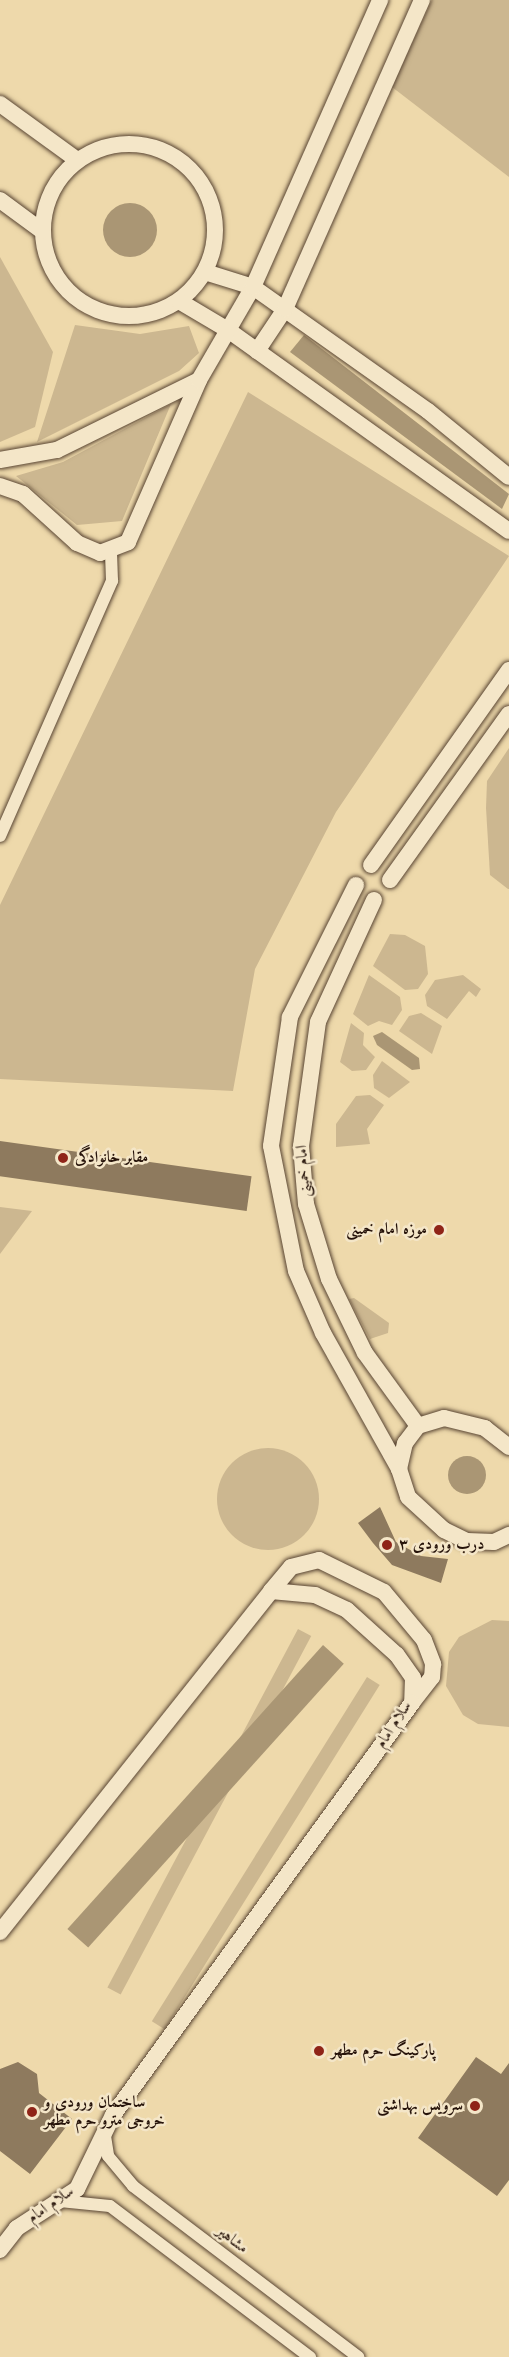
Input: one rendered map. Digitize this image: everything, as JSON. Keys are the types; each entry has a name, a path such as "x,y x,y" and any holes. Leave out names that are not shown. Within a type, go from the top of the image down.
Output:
{"street":[{"path":"0,486 23,494 77,543 100,553 128,542 139,522 199,380 253,287 380,0"},
{"path":"257,351 285,309 422,0"},
{"path":"0,104 77,160"},
{"path":"143,145 175,157 195,174 215,221 205,272 179,301 129,318 86,305 59,282 42,231 51,192 77,160 100,148 143,145"},
{"path":"0,200 42,231"},
{"path":"205,272 253,287 428,411 509,477"},
{"path":"179,301 228,330 509,531"},
{"path":"0,460 57,450 199,380"},
{"path":"0,836 112,581 111,550"},
{"path":"509,670 371,865 359,872 356,885 364,898 374,900 388,891 390,880 509,714"},
{"path":"371,865 381,867 390,880"},
{"name":"امام خمینی","path":"356,885 290,1017 271,1146 296,1271 323,1333 399,1469 408,1497 430,1521 467,1541 501,1545"},
{"name":"امام خمینی","path":"374,900 318,1022 301,1146 306,1204 329,1279 365,1353 418,1426"},
{"path":"399,1469 405,1443 418,1426 444,1418 464,1420 509,1447"},
{"path":"501,1545 509,1535"},
{"path":"0,1932 291,1567 319,1560 384,1592 424,1640 433,1664 432,1677 412,1703"},
{"name":"سلام امام","path":"0,2250 17,2228 77,2189 105,2136 113,2115 412,1703 413,1678 374,1631 315,1595 271,1591"},
{"name":"مشاهیر","path":"105,2136 112,2162 133,2186 358,2357"},
{"path":"60,2201 110,2206 310,2357"}],"shaded area":[{"path":"432,0 509,0 509,177 392,87"},
{"path":"125,203 135,203 145,207 153,215 157,230 153,245 145,253 135,257 125,257 115,253 107,245 103,235 103,225 107,215 115,207"},
{"path":"0,257 53,352 35,427 0,442"},
{"path":"75,325 140,334 189,326 199,353 179,371 37,442"},
{"path":"304,335 509,494 502,509 290,352"},
{"path":"248,392 509,556 336,812 255,969 233,1091 0,1079 0,905"},
{"path":"171,404 122,521 77,525 16,476 63,462"},
{"path":"509,748 508,889 490,875 486,808 487,781"},
{"path":"390,934 405,935 425,946 428,974 418,989 405,990 373,966"},
{"path":"369,975 400,997 402,1010 392,1025 379,1021 368,1026 353,1014"},
{"path":"463,975 481,989 476,997 469,991 447,1019 427,1006 425,995 435,980"},
{"path":"421,1013 442,1026 432,1054 399,1031 409,1016"},
{"path":"351,1023 364,1033 363,1045 375,1057 366,1070 352,1071 340,1062"},
{"path":"382,1032 419,1058 420,1069 412,1070 377,1045 373,1036"},
{"path":"382,1061 410,1082 389,1098 374,1088 373,1075"},
{"path":"370,1095 384,1105 367,1129 370,1144 336,1147 336,1124 356,1096"},
{"path":"0,1207 32,1211 0,1254"},
{"path":"354,1298 389,1323 388,1333 370,1339 349,1299"},
{"path":"268,1448 288,1451 297,1456 311,1470 316,1479 319,1499 316,1519 311,1528 297,1542 288,1547 268,1550 248,1547 239,1542 225,1528 220,1519 217,1499 220,1479 225,1470 239,1456 248,1451"},
{"path":"467,1456 481,1461 486,1475 481,1489 467,1494 453,1489 448,1475 453,1461"},
{"path":"492,1620 509,1621 509,1727 478,1724 463,1715 446,1686 449,1652 459,1637"},
{"path":"298,1629 311,1636 121,1995 107,1987"},
{"path":"323,1645 344,1664 88,1948 67,1929"},
{"path":"367,1677 380,1685 165,2029 152,2021"}],"building":[{"name":"مقابر خانوادگی","path":"0,1141 252,1176 247,1211 0,1176"},
{"name":"درب ورودی ۳","path":"380,1507 396,1542 421,1556 448,1559 441,1583 392,1565 373,1543 358,1523"},
{"name":"سرویس بهداشتی","path":"476,2057 501,2074 509,2063 509,2180 497,2196 418,2138"},
{"name":"ساختمان ورودی و خروجی مترو حرم مطهر","path":"18,2062 37,2074 39,2093 72,2119 30,2174 0,2151 0,2069"}],"place":[{"name":"مقابر خانوادگی","path":"63,1158"},
{"name":"موزه امام خمینی","path":"439,1230"},
{"name":"درب ورودی ۳","path":"387,1545"},
{"name":"پارکینگ حرم مطهر","path":"319,2051"},
{"name":"سرویس بهداشتی","path":"475,2106"},
{"name":"ساختمان ورودی و خروجی مترو حرم مطهر","path":"32,2112"}]}
